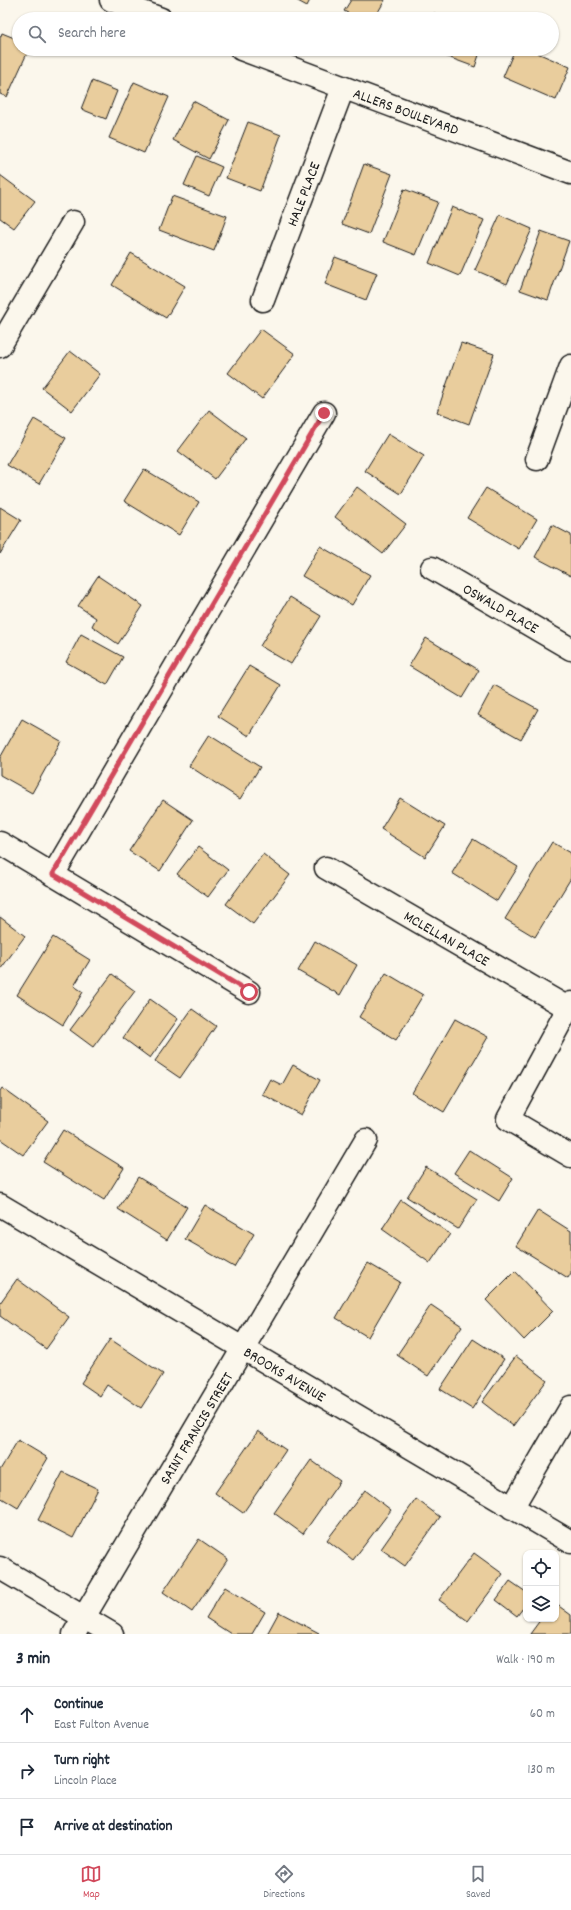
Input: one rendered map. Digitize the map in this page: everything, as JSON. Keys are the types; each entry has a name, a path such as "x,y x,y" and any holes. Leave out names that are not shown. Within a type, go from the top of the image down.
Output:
{"street":[{"path":"111,0 143,12"},
{"name":"ALLERS BOULEVARD","path":"258,56 571,173"},
{"name":"HALE PLACE","path":"263,300 343,88"},
{"path":"0,346 73,222"},
{"path":"537,459 571,366"},
{"path":"53,874 324,413"},
{"name":"OSWALD PLACE","path":"432,568 571,649"},
{"path":"0,843 249,992"},
{"name":"MCLELLAN PLACE","path":"326,868 569,1006"},
{"path":"569,1006 508,1119 571,1156"},
{"name":"SAINT FRANCIS STREET","path":"79,1626 366,1140"},
{"name":"BROOKS AVENUE","path":"0,1205 571,1542"},
{"path":"512,1508 571,1407"},
{"path":"0,1568 79,1626 112,1634"}],"building":[{"path":"296,0 310,0 307,6"},
{"path":"351,0 385,0 378,12 344,11"},
{"path":"2,33 12,37 12,56 26,56 7,97 0,94 0,38"},
{"path":"445,56 479,56 475,67"},
{"path":"512,56 544,56 570,67 556,100 503,77"},
{"path":"92,81 117,91 106,119 81,109"},
{"path":"134,82 169,97 144,153 109,138"},
{"path":"193,101 229,120 209,159 173,140"},
{"path":"248,122 281,135 260,191 226,178"},
{"path":"197,156 222,167 209,196 184,185"},
{"path":"364,164 392,174 369,234 342,224"},
{"path":"0,175 35,201 14,228 0,218"},
{"path":"404,189 438,202 416,255 383,242"},
{"path":"172,196 227,216 214,251 159,230"},
{"path":"452,207 484,220 460,276 429,263"},
{"path":"500,215 532,229 507,284 475,270"},
{"path":"541,231 569,241 548,300 520,290"},
{"path":"131,253 185,286 166,318 112,285"},
{"path":"335,257 377,273 366,300 325,284"},
{"path":"261,329 295,354 262,399 228,373"},
{"path":"461,343 494,354 469,424 437,412"},
{"path":"70,351 100,374 72,411 42,388"},
{"path":"209,410 246,438 215,479 178,451"},
{"path":"34,419 66,438 39,484 7,465"},
{"path":"388,434 424,456 401,494 365,471"},
{"path":"144,469 199,502 179,535 124,501"},
{"path":"357,487 406,524 383,554 335,517"},
{"path":"486,488 537,519 519,549 467,518"},
{"path":"0,507 21,520 0,554"},
{"path":"552,525 571,535 571,576 535,557"},
{"path":"320,546 370,575 352,605 302,576"},
{"path":"98,576 143,606 118,644 92,626 96,618 78,606"},
{"path":"290,597 321,616 291,664 260,646"},
{"path":"81,634 123,657 107,685 66,662"},
{"path":"426,638 479,670 462,698 409,666"},
{"path":"249,666 281,685 249,736 218,716"},
{"path":"494,685 538,709 521,739 478,715"},
{"path":"22,719 61,741 32,793 0,775 0,758"},
{"path":"209,735 260,767 240,799 189,766"},
{"path":"400,798 445,826 425,857 381,829"},
{"path":"163,800 193,820 160,871 129,851"},
{"path":"473,839 518,867 497,901 452,873"},
{"path":"552,842 571,853 571,878 535,937 505,919"},
{"path":"198,847 228,870 208,897 177,874"},
{"path":"263,854 290,875 253,924 226,904"},
{"path":"0,917 25,936 0,970"},
{"path":"53,937 90,960 74,986 83,992 63,1025 17,995"},
{"path":"315,941 357,965 340,995 298,971"},
{"path":"386,973 423,995 396,1040 359,1017"},
{"path":"112,974 135,991 93,1047 70,1030"},
{"path":"150,999 178,1019 150,1058 123,1038"},
{"path":"192,1009 216,1026 180,1078 155,1061"},
{"path":"455,1019 488,1037 444,1112 412,1093"},
{"path":"293,1065 320,1080 301,1115 262,1094 270,1079 282,1085"},
{"path":"2,1088 48,1121 23,1155 0,1139 0,1091"},
{"path":"63,1130 124,1168 104,1200 43,1162"},
{"path":"469,1150 513,1178 499,1201 454,1173"},
{"path":"426,1167 477,1199 458,1229 407,1197"},
{"path":"138,1177 187,1207 167,1240 118,1209"},
{"path":"401,1200 450,1234 430,1263 382,1229"},
{"path":"205,1205 254,1234 234,1267 185,1239"},
{"path":"538,1210 571,1231 571,1273 568,1278 516,1246"},
{"path":"368,1263 400,1282 368,1337 336,1318"},
{"path":"515,1271 553,1311 524,1340 486,1300"},
{"path":"17,1279 69,1317 46,1349 0,1316 0,1303"},
{"path":"431,1305 462,1326 428,1376 397,1355"},
{"path":"110,1339 163,1374 141,1408 107,1385 100,1396 81,1383"},
{"path":"473,1339 504,1359 472,1409 440,1389"},
{"path":"516,1356 547,1380 513,1426 482,1402"},
{"path":"258,1431 286,1450 243,1513 215,1493"},
{"path":"18,1440 48,1458 18,1508 0,1497 0,1470"},
{"path":"311,1460 340,1481 303,1534 274,1513"},
{"path":"63,1472 98,1489 73,1538 38,1520"},
{"path":"365,1490 391,1510 353,1560 327,1540"},
{"path":"416,1499 440,1517 405,1566 381,1549"},
{"path":"199,1539 228,1559 192,1612 163,1592"},
{"path":"474,1553 503,1574 468,1621 439,1600"},
{"path":"510,1581 523,1590 523,1608 517,1616 496,1600"},
{"path":"225,1587 265,1612 252,1634 231,1634 206,1618"},
{"path":"559,1606 571,1615 571,1634 530,1634 539,1622 559,1622"},
{"path":"279,1612 319,1633 267,1634"}],"route":[{"path":"249,992 53,874 324,413"}]}
